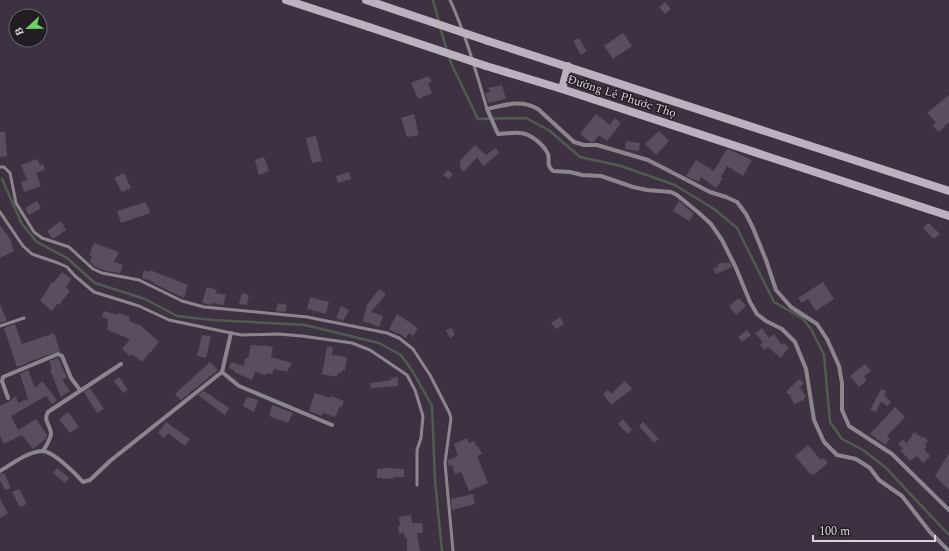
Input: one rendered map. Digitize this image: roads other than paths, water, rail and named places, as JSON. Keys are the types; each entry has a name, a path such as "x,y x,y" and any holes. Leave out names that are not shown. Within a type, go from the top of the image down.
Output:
{"street":[{"name":"Đường Lê Phước Thọ","path":"286,0 486,66 562,88 949,216"},
{"name":"Đường Lê Phước Thọ","path":"366,0 949,191"},
{"path":"562,88 568,66"},
{"path":"949,510 892,454 850,426 845,419 842,410 842,383 839,366 827,339 817,324 791,307 776,290 753,228 746,214 737,202 710,192 648,160 597,145 579,144 574,142 538,109 531,105 518,103 488,111 498,134 523,133 535,140 547,152 548,163 553,171 601,176 633,187 671,192 699,212 711,224 722,240 757,314 766,321 782,329 795,342 806,368 813,414 817,428 824,442 837,455 856,459 870,468 879,480 902,496 930,532 949,551"},
{"path":"0,471 29,455 43,451 58,458 83,482 90,480 110,461 222,372 231,333"},
{"path":"8,398 2,380 3,377 58,354 62,356 71,378 80,390"},
{"path":"43,451 51,436 46,420 48,412 121,364"},
{"path":"222,372 238,386 332,425"}],"lane":[{"path":"450,0 469,48 488,111"},
{"path":"0,167 4,167 10,173 16,203 34,232 42,238 69,247 85,262 102,273 139,280 176,299 192,304 220,309 268,312 321,319 388,333 408,345 430,375 451,418 445,463 453,551"},
{"path":"0,212 24,246 32,254 58,262 67,267 94,292 139,306 169,320 231,333 242,335 278,334 352,343 370,350 391,363 407,375 415,390 423,416 421,438 417,450 417,485"},
{"path":"0,326 24,318"}],"waterway":[{"path":"433,0 439,22"},
{"path":"440,27 447,51"},
{"path":"449,56 478,119 526,118 550,131 580,157 621,166 675,185 714,209 737,228 774,302 802,318 811,329 824,355 830,422 842,439 863,450 885,467 949,535"},
{"path":"2,179 22,224 37,242 67,258 95,283 145,299 177,316 212,320 305,325 379,343 401,355 413,372 432,406 435,480 442,551"}]}
